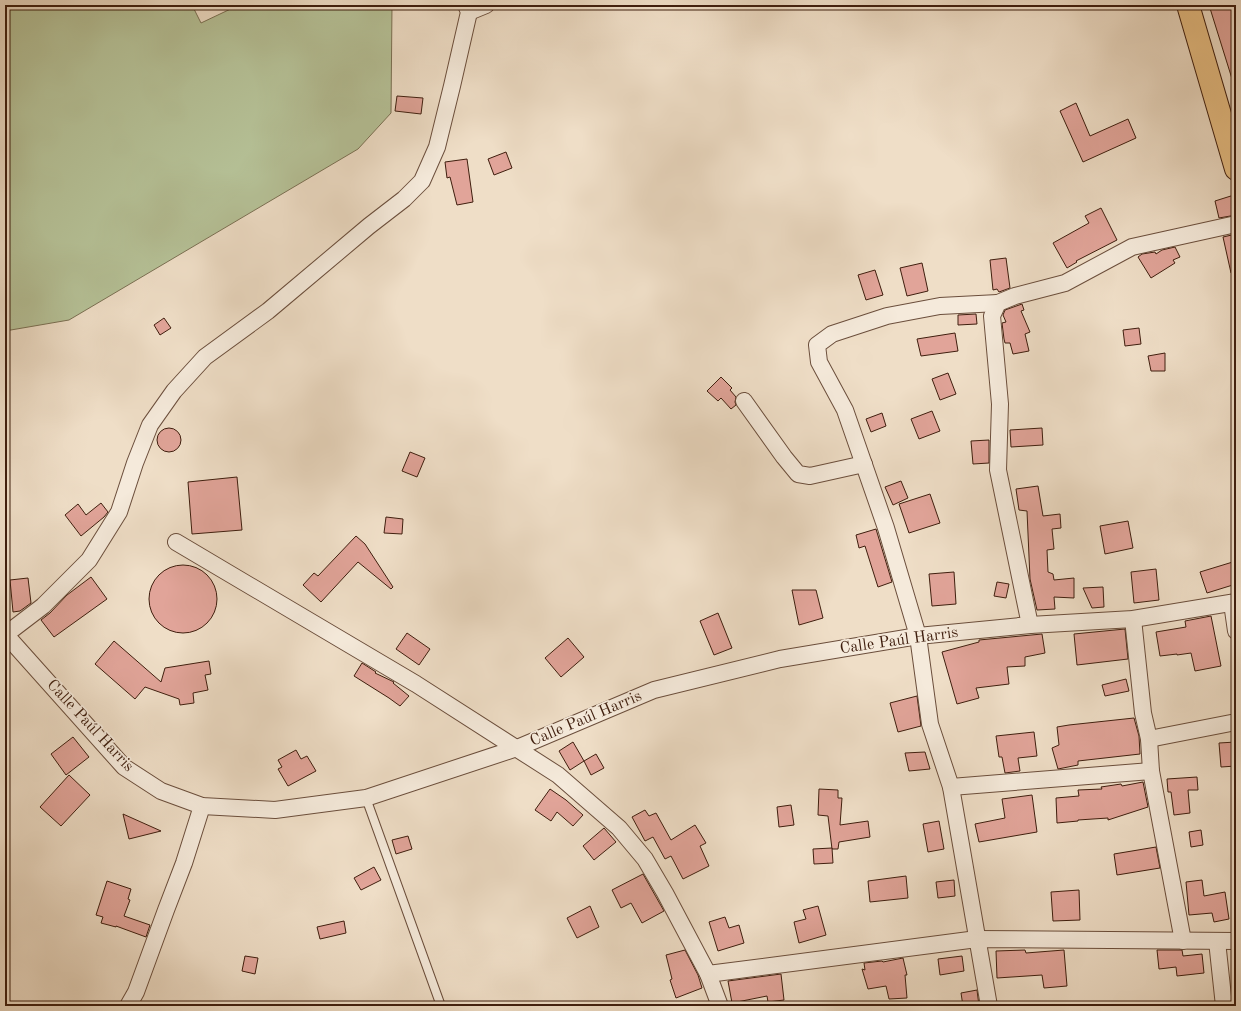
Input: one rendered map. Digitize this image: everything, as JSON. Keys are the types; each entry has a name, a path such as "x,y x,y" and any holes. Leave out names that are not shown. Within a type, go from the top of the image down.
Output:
{"main road":[{"path":"1188,5 1236,168"}],"street":[{"path":"5,635 43,606 89,560 119,512 135,463 150,425 179,385 205,357 268,311 369,226 404,200 422,181 437,147 452,86 467,9 486,5"},
{"path":"989,1006 951,787 930,724 918,636 886,528 864,464 845,410 819,362 817,344 832,334 887,316 940,306 998,303 1015,296 1065,283 1132,247 1236,224"},
{"path":"998,303 992,316 1000,404 998,470 1030,625"},
{"path":"744,401 798,474 810,476 864,464"},
{"path":"176,542 416,684 558,775 619,828 645,859 665,893 708,974 720,1006"},
{"path":"1234,603 1236,631"},
{"name":"Calle Paúl Harris","path":"5,635 124,767 161,791 202,806 275,810 366,798 516,748 654,690 780,659 918,636 1030,625 1133,619 1234,603"},
{"path":"1133,619 1143,713 1149,739 1150,771 1183,941"},
{"path":"1149,739 1236,722"},
{"path":"951,787 1150,771"},
{"path":"128,1006 136,992 184,863 202,806"},
{"path":"708,974 977,940 1236,941"},
{"path":"1217,941 1224,1006"}],"lane":[{"path":"366,798 441,1006"}],"green space":[{"path":"5,5 192,5 201,23 239,5 392,5 391,113 358,149 69,320 5,331"}],"building":[{"path":"1209,5 1236,5 1236,82 1233,82"},
{"path":"397,96 423,98 421,114 395,111"},
{"path":"1076,103 1090,136 1128,119 1136,138 1083,162 1060,111"},
{"path":"506,152 512,168 494,175 488,159"},
{"path":"467,159 473,202 457,205 450,177 447,178 445,162"},
{"path":"1234,195 1236,202 1236,215 1219,218 1215,201"},
{"path":"1101,208 1117,240 1076,261 1077,262 1067,268 1053,243 1089,223 1085,216"},
{"path":"1236,234 1236,272 1231,273 1223,237"},
{"path":"1175,247 1180,257 1173,260 1175,263 1151,278 1138,257 1142,254 1155,252 1156,254 1162,250"},
{"path":"1006,258 1010,288 999,292 997,289 993,290 990,260"},
{"path":"922,263 928,291 907,296 900,268"},
{"path":"875,270 883,295 866,300 858,275"},
{"path":"1022,304 1024,310 1021,311 1030,332 1025,334 1029,351 1013,354 1010,343 1005,343 1002,323 1006,322 1003,315 1005,310"},
{"path":"976,314 977,324 958,325 958,315"},
{"path":"164,318 171,328 160,335 154,325"},
{"path":"1139,328 1141,344 1125,346 1123,330"},
{"path":"955,333 958,351 921,356 917,339"},
{"path":"1165,353 1165,371 1151,371 1148,356"},
{"path":"948,373 956,394 940,400 932,379"},
{"path":"721,377 732,388 730,390 736,397 736,405 731,409 721,398 718,401 707,391"},
{"path":"932,411 940,431 919,439 911,419"},
{"path":"882,413 886,426 871,432 866,419"},
{"path":"169,428 177,432 181,440 177,448 169,452 161,448 157,440 161,432"},
{"path":"1042,428 1043,445 1011,447 1010,430"},
{"path":"989,440 989,463 973,464 971,441"},
{"path":"410,452 425,458 417,477 402,471"},
{"path":"237,477 242,530 192,534 188,482"},
{"path":"901,481 908,498 893,505 885,487"},
{"path":"1038,486 1043,516 1060,514 1061,528 1052,529 1054,549 1047,550 1048,572 1053,574 1054,580 1074,578 1074,598 1054,597 1055,609 1037,610 1030,579 1027,511 1019,510 1016,489"},
{"path":"930,494 940,523 909,533 899,504"},
{"path":"101,503 108,512 81,536 65,515 78,504 86,515"},
{"path":"386,517 403,519 402,534 384,533"},
{"path":"1128,521 1133,548 1105,554 1100,526"},
{"path":"876,529 892,582 878,587 865,546 859,548 856,535"},
{"path":"356,536 365,544 393,587 391,589 358,562 321,602 303,585 314,573 318,576"},
{"path":"1236,561 1236,584 1207,593 1200,572"},
{"path":"183,565 196,568 207,575 214,586 217,599 214,612 207,623 196,630 183,633 170,630 159,623 152,612 149,599 152,586 159,575 170,568"},
{"path":"1156,569 1159,600 1134,603 1131,572"},
{"path":"954,572 956,604 932,606 929,574"},
{"path":"91,577 107,599 54,637 41,620 67,595"},
{"path":"28,578 31,603 20,611 13,612 10,580"},
{"path":"997,582 1009,584 1006,598 994,596"},
{"path":"1103,587 1104,607 1092,608 1083,588"},
{"path":"792,590 816,590 823,618 799,625"},
{"path":"718,613 732,648 714,655 700,621"},
{"path":"1211,616 1221,666 1195,671 1191,653 1160,656 1156,632 1186,627 1185,621"},
{"path":"1125,629 1128,659 1077,665 1074,634"},
{"path":"407,633 430,649 419,665 396,649"},
{"path":"1042,634 1045,653 1025,657 1025,666 1007,667 1009,684 976,688 979,698 957,704 942,652 979,642 979,640"},
{"path":"568,638 584,657 561,677 545,658"},
{"path":"114,641 161,682 165,668 209,661 211,674 205,675 208,690 193,693 194,703 180,705 179,699 145,687 135,699 95,664"},
{"path":"362,663 376,672 375,673 394,682 393,683 409,696 400,706 354,676"},
{"path":"1126,679 1129,691 1105,696 1102,685"},
{"path":"917,696 921,726 898,732 890,703"},
{"path":"1134,718 1139,736 1140,754 1078,761 1078,765 1058,769 1052,748 1059,745 1057,727"},
{"path":"1034,732 1037,756 1018,758 1020,771 1005,773 1002,757 999,757 996,736"},
{"path":"73,737 89,757 66,775 51,754"},
{"path":"573,742 584,761 570,770 559,751"},
{"path":"1236,742 1236,766 1221,767 1219,743"},
{"path":"296,750 301,759 307,756 316,771 288,786 278,769 282,767 278,760"},
{"path":"925,752 930,769 909,771 905,753"},
{"path":"596,754 604,768 591,775 584,761"},
{"path":"69,775 90,795 61,826 40,807"},
{"path":"1197,777 1198,790 1188,790 1190,813 1174,815 1171,792 1168,792 1167,779"},
{"path":"1143,782 1148,807 1108,820 1108,818 1057,823 1056,798 1079,796 1078,790 1102,789 1101,787 1121,784 1122,786"},
{"path":"550,789 566,800 583,815 573,826 557,812 551,821 535,810"},
{"path":"819,789 838,790 838,798 842,798 840,825 868,821 870,837 839,842 838,849 832,849 828,816 818,815"},
{"path":"1032,795 1037,832 979,842 975,824 1005,818 1002,799"},
{"path":"791,805 794,825 779,827 777,807"},
{"path":"645,810 649,816 656,813 671,840 695,825 706,843 700,846 709,866 683,879 671,856 665,859 653,837 645,841 632,817"},
{"path":"123,814 161,831 129,839"},
{"path":"939,821 944,849 928,852 923,824"},
{"path":"604,828 616,842 594,860 583,846"},
{"path":"1201,830 1203,845 1191,847 1189,832"},
{"path":"408,836 412,849 396,854 392,840"},
{"path":"1156,847 1160,868 1117,875 1114,854"},
{"path":"832,848 833,863 814,864 813,849"},
{"path":"374,867 381,880 361,890 354,878"},
{"path":"643,874 664,911 642,923 631,903 621,908 612,890"},
{"path":"906,876 908,898 870,902 868,881"},
{"path":"954,880 955,896 938,898 936,882"},
{"path":"1202,880 1204,896 1225,892 1229,919 1214,922 1212,913 1189,915 1186,882"},
{"path":"107,881 131,889 128,899 130,900 124,916 150,925 146,937 116,926 101,923 103,917 96,915"},
{"path":"1079,890 1080,920 1053,921 1051,892"},
{"path":"590,906 599,927 577,938 567,918"},
{"path":"818,906 826,935 799,943 794,922 806,919 803,910"},
{"path":"725,917 729,928 739,925 744,943 718,951 709,922"},
{"path":"344,921 346,933 320,939 317,927"},
{"path":"685,950 698,975 702,988 676,998 670,980 672,979 666,955"},
{"path":"1025,950 1026,953 1064,950 1067,986 1044,988 1042,975 997,978 996,951"},
{"path":"1157,950 1182,950 1183,956 1202,954 1204,973 1177,976 1176,967 1159,969"},
{"path":"245,956 258,958 255,974 242,971"},
{"path":"962,956 964,971 940,975 938,959"},
{"path":"903,958 907,975 905,975 907,998 889,999 886,986 868,989 862,969 865,970 864,963 883,962"},
{"path":"781,974 784,1000 768,1002 767,996 732,1003 728,981"},
{"path":"977,990 979,1006 963,1006 961,993"}]}
